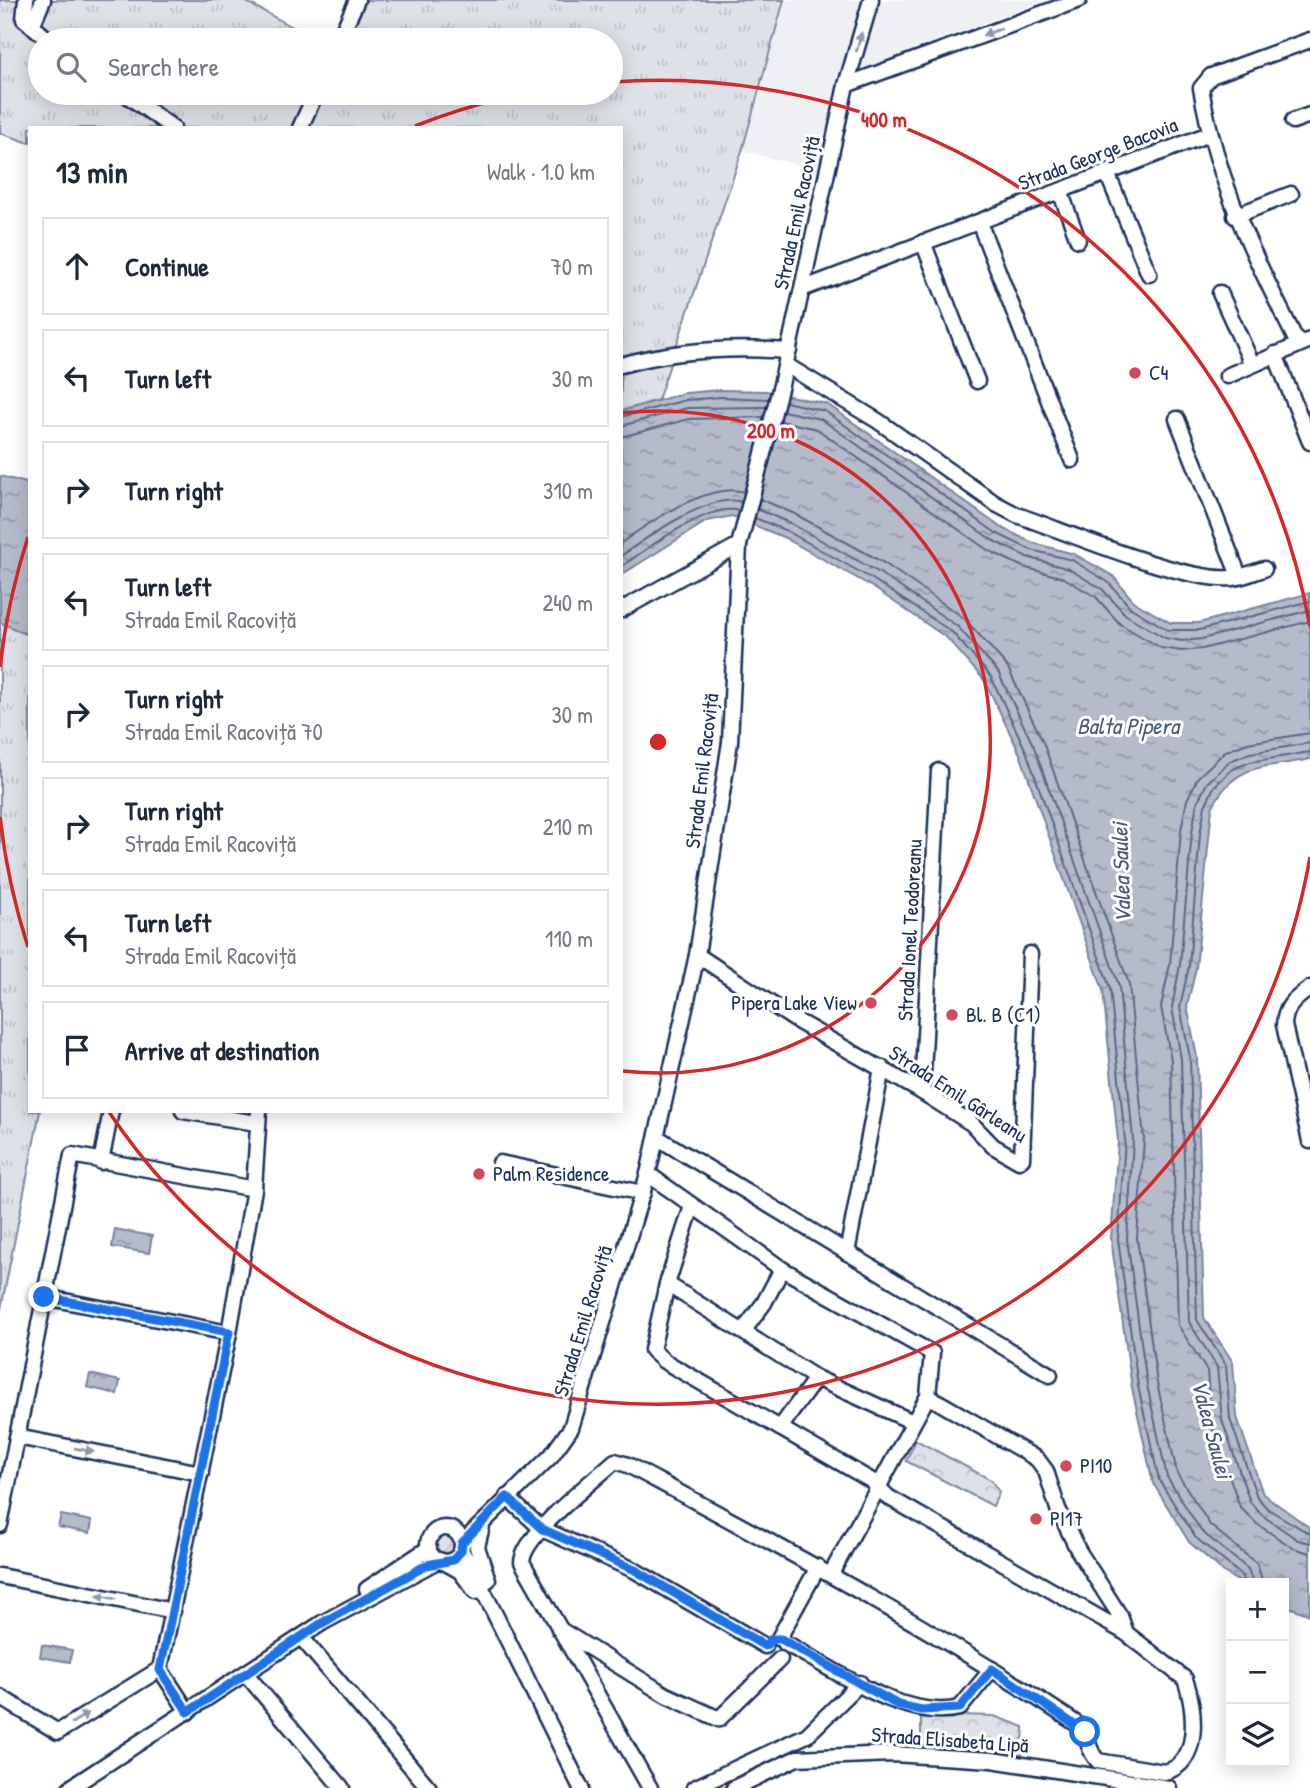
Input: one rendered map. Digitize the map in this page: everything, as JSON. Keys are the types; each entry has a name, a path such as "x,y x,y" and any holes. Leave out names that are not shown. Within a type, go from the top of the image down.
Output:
{"street":[{"path":"26,0 23,14 34,28"},
{"path":"32,26 43,0"},
{"path":"344,28 357,0"},
{"name":"Strada Emil Racoviță","path":"70,1788 322,1623 441,1561 453,1560 460,1542 558,1449 571,1428 658,1138 697,955 730,742 739,545 782,385 846,85 871,0"},
{"path":"846,85 1079,0"},
{"name":"Strada George Bacovia","path":"802,289 1209,134 1201,88 1206,78 1310,40"},
{"path":"141,105 170,126"},
{"path":"301,126 311,105"},
{"path":"1293,121 1310,115"},
{"path":"1209,134 1235,216 1304,342 1227,376"},
{"path":"1107,173 1149,274"},
{"path":"1060,191 1078,240"},
{"path":"1235,216 1291,194"},
{"path":"979,222 1072,460"},
{"path":"923,243 977,381"},
{"path":"1220,293 1252,364"},
{"path":"623,365 666,356 712,352 788,358 996,504 1017,515 1168,567 1202,575 1239,576 1264,569"},
{"path":"1275,354 1310,442"},
{"path":"1177,419 1239,576"},
{"path":"623,609 739,545"},
{"name":"Strada Ionel Teodoreanu","path":"922,1092 939,771"},
{"name":"Strada Emil Gârleanu","path":"697,955 797,1021 971,1123 993,1146 1021,1161 1030,954"},
{"path":"1310,988 1291,1002 1285,1013 1284,1025 1310,1141"},
{"path":"847,1253 882,1069"},
{"path":"101,1162 111,1113"},
{"path":"188,1712 162,1673 229,1332 254,1189 257,1117 208,1113"},
{"path":"658,1138 1050,1376"},
{"path":"0,1525 72,1155 254,1189"},
{"path":"500,1163 643,1193"},
{"path":"558,1629 666,1695 719,1719 786,1654 782,1641 878,1488 928,1396 932,1353 782,1269 648,1174"},
{"path":"650,1788 558,1629 523,1562 523,1552 542,1529 615,1461 628,1465 825,1571 992,1669 1080,1726 1085,1732 1088,1748 1098,1761 1164,1772 1174,1770 1186,1758 1192,1741 1189,1689 1185,1679 1126,1633 878,1488 872,1481 664,1361 652,1350 667,1284 692,1206"},
{"path":"744,1330 764,1303 782,1269"},
{"path":"667,1284 744,1330 816,1378 832,1382 913,1422"},
{"path":"44,1297 229,1332"},
{"path":"780,1428 816,1378"},
{"path":"928,1396 1037,1459 1046,1471 1058,1509 1078,1550 1120,1616 1126,1633"},
{"path":"17,1437 201,1473"},
{"path":"507,1497 542,1529 598,1552 646,1576 765,1646"},
{"path":"486,1517 477,1539 478,1556 521,1656 519,1665"},
{"name":"Strada Emil Racoviță","path":"322,1623 339,1608 429,1548 430,1538 437,1530 447,1528 460,1542"},
{"path":"460,1542 581,1788"},
{"path":"429,1548 441,1561 460,1571 470,1582 506,1653 519,1665"},
{"path":"0,1576 173,1611"},
{"path":"301,1637 429,1788"},
{"path":"780,1659 767,1656 765,1646 768,1640 782,1641 898,1705 922,1710 960,1708 992,1669"},
{"path":"0,1697 58,1732 162,1673"},
{"path":"246,1674 342,1788"},
{"path":"694,1788 807,1735 860,1683"},
{"name":"Strada Elisabeta Lipă","path":"734,1788 797,1758 892,1754 992,1760 1169,1788"}],"shaded area":[{"path":"784,0 1046,0 860,69 835,174 742,151"}],"green space":[{"path":"0,0 243,0 294,28 28,28 28,105 623,105 623,28 347,28 360,0 784,0 742,151 658,400 623,410 623,126 28,126 28,142 0,133"},
{"path":"0,622 28,635 28,1113 40,1113 0,1314"},
{"path":"916,1440 991,1480 999,1492 993,1506 906,1461"},
{"path":"445,1534 453,1537 456,1545 453,1553 445,1556 437,1553 434,1545 437,1537"},
{"path":"921,1714 994,1716 1024,1727 1022,1756 921,1745"}],"water":[{"name":"Balta Pipera","path":"720,390 766,391 827,404 1000,527 1033,543 1074,554 1113,576 1134,602 1171,623 1199,623 1310,593 1310,759 1241,774 1221,793 1212,808 1196,968 1187,1006 1197,1057 1204,1318 1233,1362 1237,1417 1263,1494 1310,1528 1310,1615 1289,1607 1289,1578 1233,1578 1225,1573 1189,1542 1153,1483 1132,1388 1111,1239 1118,1141 1103,990 1020,754 985,681 947,638 871,586 783,537 732,516 707,521 623,574 623,410 685,393"},
{"path":"0,476 28,483 28,635 0,622"},
{"path":"115,1229 152,1236 149,1253 112,1247"},
{"path":"90,1374 120,1381 117,1394 87,1387"},
{"path":"61,1515 92,1521 90,1533 58,1527"},
{"path":"42,1645 72,1650 70,1662 40,1657"}],"place":[{"name":"C4","path":"1135,373"},
{"name":"Pipera Lake View","path":"871,1003"},
{"name":"Bl. B (C1)","path":"952,1015"},
{"name":"Palm Residence","path":"479,1174"},
{"name":"PI10","path":"1066,1466"},
{"name":"PI17","path":"1036,1519"}],"route":[{"path":"44,1297 229,1332 160,1670 188,1712 322,1623 341,1615 427,1565 439,1560 453,1560 461,1551 462,1543 507,1497 542,1529 635,1570 765,1646 768,1640 781,1639 898,1705 922,1710 960,1708 976,1692 992,1669 1080,1726 1085,1732"}],"water label":[{"name":"Valea Saulei","path":"1121,873"},
{"name":"Valea Saulei","path":"1212,1429"}]}
